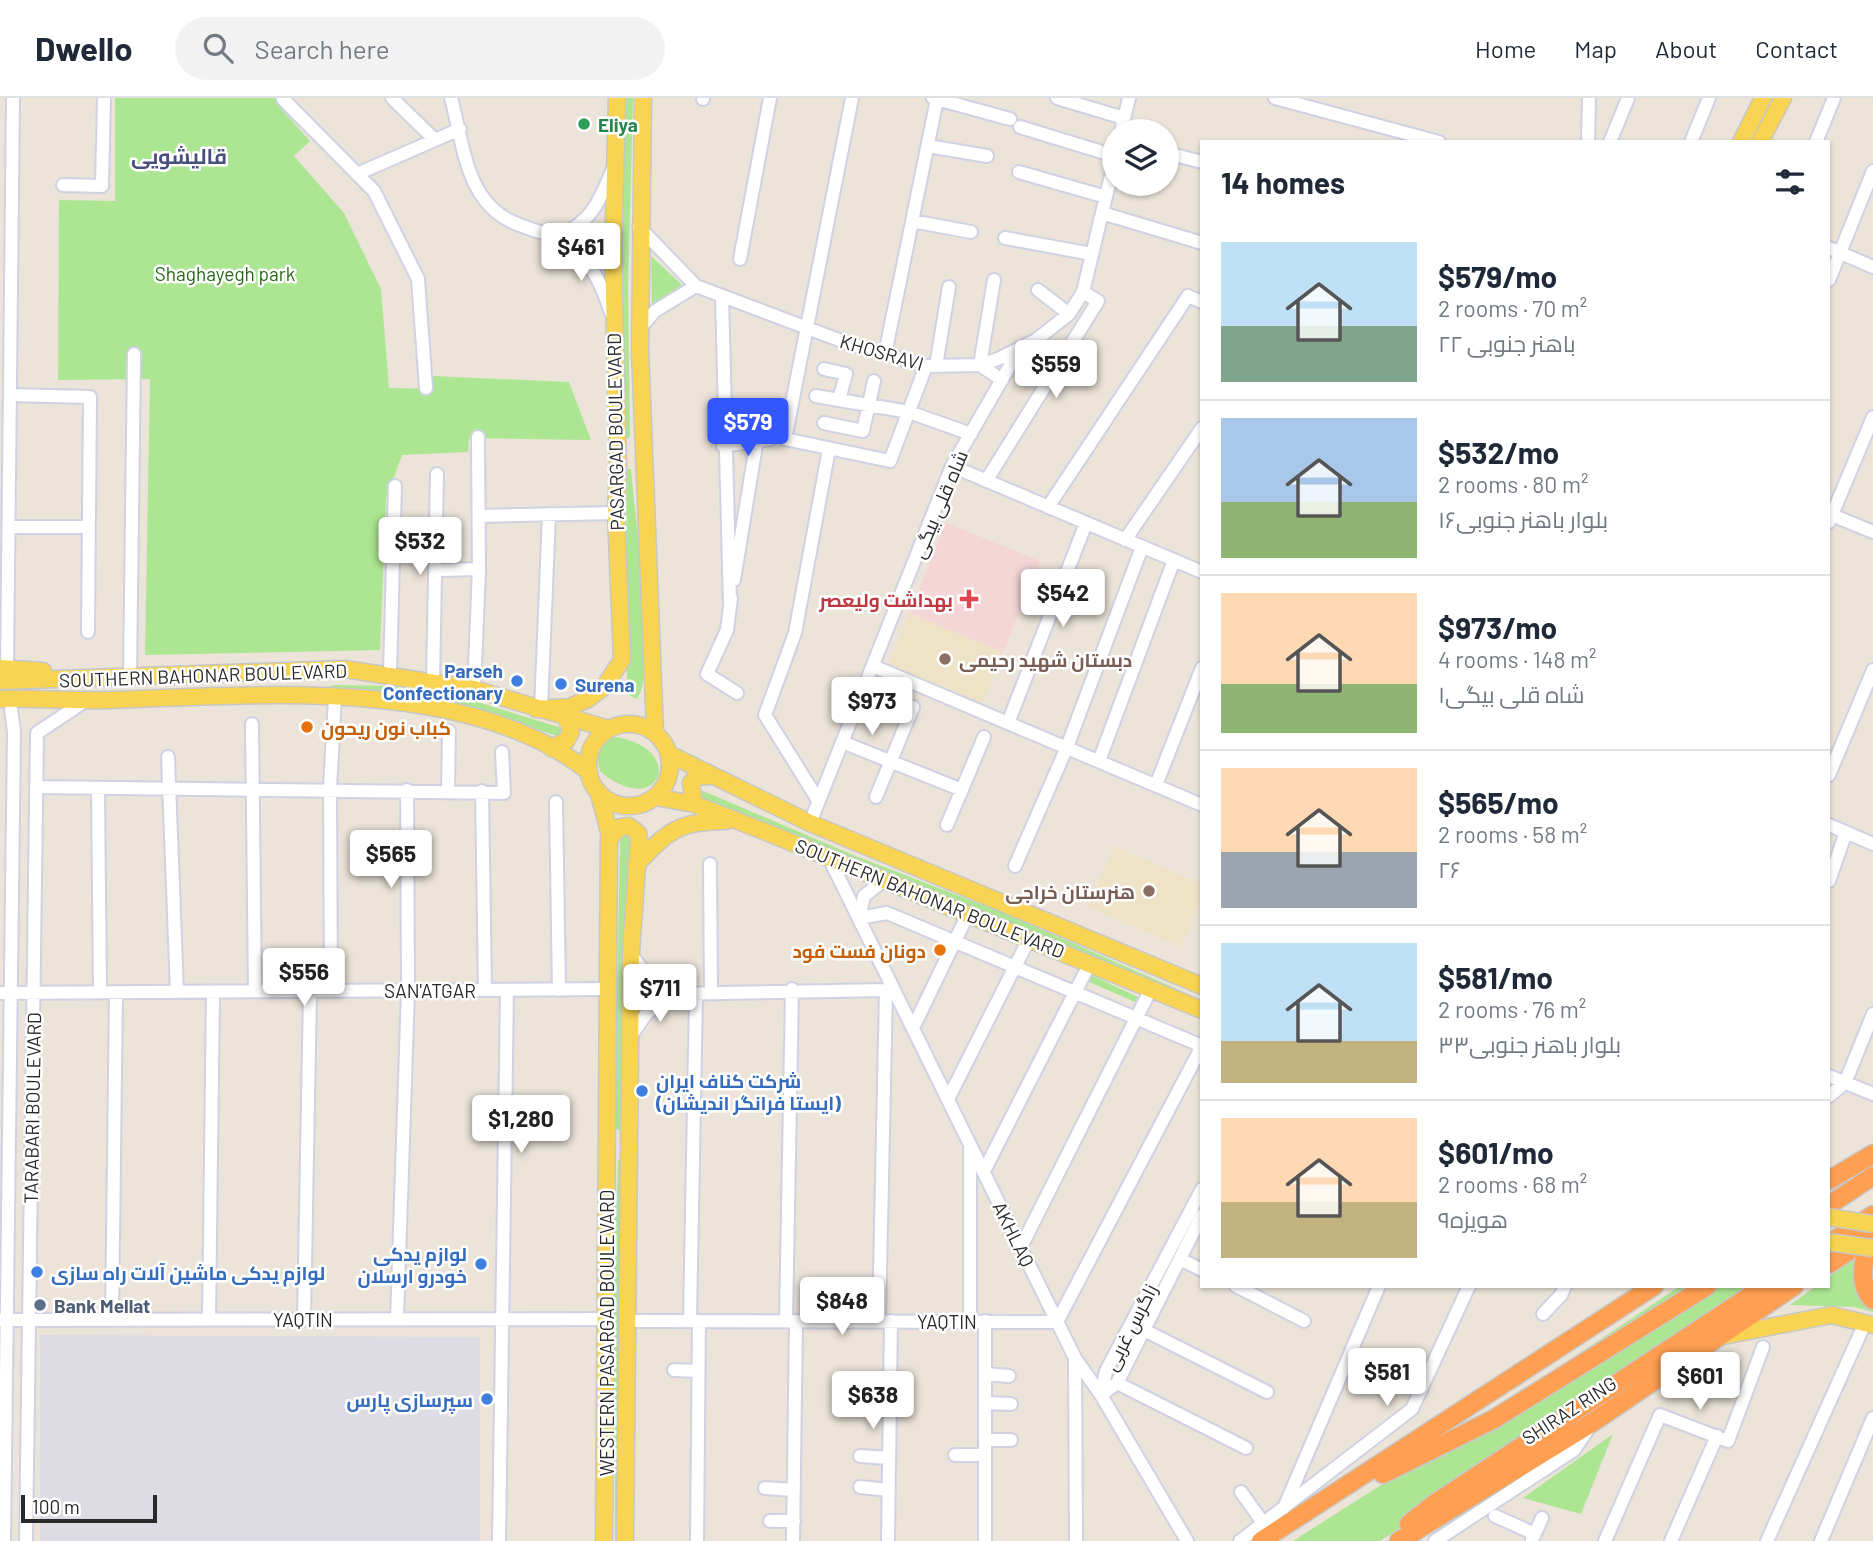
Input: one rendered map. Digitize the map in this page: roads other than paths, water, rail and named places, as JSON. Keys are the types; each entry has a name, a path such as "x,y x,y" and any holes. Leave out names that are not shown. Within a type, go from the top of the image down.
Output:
{"highway":[{"path":"1831,1177 1873,1154"},
{"path":"1830,1204 1873,1176"},
{"path":"1830,1242 1873,1215"},
{"path":"1830,1263 1872,1236"},
{"path":"1872,1236 1862,1274 1865,1288 1873,1300"},
{"path":"1330,1499 1651,1288"},
{"path":"1263,1533 1494,1419 1704,1288"},
{"path":"1387,1541 1434,1504 1762,1288"},
{"name":"SHIRAZ RING","path":"1399,1541 1593,1422 1791,1288"}],"main road":[{"name":"PASARGAD BOULEVARD","path":"538,709 570,707 588,699 604,687 622,660 613,321 617,98"},
{"name":"PASARGAD BOULEVARD","path":"643,98 639,227 640,328 654,732"},
{"path":"1742,140 1763,98"},
{"path":"1750,124 1763,137 1783,98"},
{"path":"618,466 643,465"},
{"name":"SOUTHERN BAHONAR BOULEVARD","path":"2,673 56,672 72,678 319,668 390,674 474,689 609,729"},
{"name":"SOUTHERN BAHONAR BOULEVARD","path":"4,706 61,701 335,697 418,703 480,718 551,748 589,772"},
{"path":"551,748 566,741 571,732 566,716"},
{"path":"632,723 654,732 669,754 669,777 654,797 628,806 606,799 598,791 589,772 590,752 601,735 609,729 632,723"},
{"name":"SOUTHERN BAHONAR BOULEVARD","path":"669,754 709,776 810,823 1200,985"},
{"path":"694,804 691,783 696,777 709,776"},
{"name":"WESTERN PASARGAD BOULEVARD","path":"598,791 606,812 609,839 604,1541"},
{"name":"SOUTHERN BAHONAR BOULEVARD","path":"654,797 694,804 828,856 1200,1009"},
{"path":"636,865 676,828 694,821 737,821"},
{"name":"WESTERN PASARGAD BOULEVARD","path":"609,839 620,827 629,826 638,833 639,839 631,954 625,1541"},
{"path":"607,1138 629,1138"},
{"path":"1830,1217 1872,1236"},
{"path":"1830,1243 1872,1236"},
{"path":"1717,1337 1831,1315 1869,1324"}],"street":[{"path":"62,185 102,186 104,98"},
{"path":"392,98 435,140"},
{"path":"451,98 476,188 492,208 519,225 559,238 591,267 613,321"},
{"path":"740,259 770,98"},
{"path":"852,98 785,439 890,461 931,366 948,288"},
{"path":"1057,98 1108,119"},
{"path":"1124,119 1129,98"},
{"path":"1275,98 1432,140"},
{"path":"1611,140 1628,98"},
{"path":"1692,140 1709,98"},
{"path":"1817,140 1834,98"},
{"path":"283,99 374,191 418,279 426,388"},
{"path":"885,354 928,146 935,99 973,104 1015,123 1102,153"},
{"path":"1585,99 1588,140"},
{"path":"2,673 9,527 10,395 5,316 8,105"},
{"path":"357,174 460,129"},
{"path":"928,146 987,156"},
{"path":"1179,156 1200,161"},
{"path":"559,238 579,226 596,210 615,164"},
{"path":"1830,274 1834,251 1873,171"},
{"path":"1019,172 1106,197"},
{"name":"KHOSRAVI","path":"696,286 885,354 931,366 980,365 1020,348 1069,314 1083,292 1106,197"},
{"path":"1102,213 1200,242"},
{"path":"912,221 971,232"},
{"path":"639,227 696,286 655,311 640,328"},
{"path":"1005,238 1092,254"},
{"path":"1834,251 1873,267"},
{"path":"995,280 980,365 1002,380"},
{"path":"1038,290 1069,314"},
{"path":"986,481 1098,301 1083,292"},
{"path":"722,296 723,446 730,605"},
{"path":"1048,507 1188,296 1200,301"},
{"name":"شاه قلی بیگی","path":"810,823 953,466 1020,348"},
{"path":"130,677 134,354"},
{"path":"824,369 846,374 839,400"},
{"path":"824,423 863,431 871,407 874,381"},
{"path":"10,395 90,397 88,632"},
{"path":"816,396 909,412 971,434"},
{"path":"1873,417 1830,518 1873,532"},
{"path":"1125,540 1200,431"},
{"path":"474,689 479,569 478,436"},
{"path":"723,446 764,439 727,630 707,674 737,693"},
{"path":"818,800 765,716 795,634 829,449"},
{"path":"953,466 1142,547 1200,567"},
{"path":"433,680 437,474"},
{"path":"1830,484 1842,490"},
{"path":"390,674 395,486"},
{"path":"479,516 616,513"},
{"path":"538,709 549,514"},
{"path":"1008,723 1086,523"},
{"path":"9,527 89,527"},
{"path":"1015,866 1067,747 1142,547"},
{"path":"1099,761 1174,560"},
{"path":"437,570 479,569"},
{"path":"873,666 1200,804"},
{"path":"1830,773 1873,670"},
{"path":"1156,785 1200,673"},
{"path":"331,991 330,789 335,697"},
{"path":"14,732 30,729 37,733 85,701"},
{"name":"TARABARI BOULEVARD","path":"4,706 14,732 5,993 4,1541"},
{"path":"876,797 913,707"},
{"path":"252,724 255,991"},
{"path":"448,791 449,731"},
{"name":"TARABARI BOULEVARD","path":"26,1541 37,733"},
{"path":"947,825 984,737"},
{"path":"842,743 962,790"},
{"path":"36,787 504,793 502,752"},
{"path":"168,757 177,992"},
{"path":"98,788 100,992"},
{"path":"397,1319 408,990 407,790"},
{"path":"482,791 485,990"},
{"path":"556,802 559,990"},
{"path":"1830,825 1873,844"},
{"path":"1830,877 1846,832"},
{"name":"AKHLAQ","path":"828,856 859,918 889,988 913,1028 1075,1358 1101,1395 1188,1541"},
{"path":"710,864 711,993"},
{"path":"884,880 864,896 859,918 887,913 1200,1045"},
{"path":"913,1028 968,915"},
{"path":"948,1099 1013,967 1030,939"},
{"path":"631,954 652,983 673,993 889,988 885,1321 889,1458 888,1541"},
{"path":"984,1171 1090,963"},
{"name":"SAN'ATGAR","path":"5,993 608,989"},
{"path":"792,989 793,1541"},
{"path":"1021,1247 1151,989"},
{"path":"499,1541 507,990"},
{"path":"304,1320 310,991"},
{"path":"112,1320 116,992"},
{"path":"209,1320 213,992"},
{"path":"630,1037 646,1014 673,993"},
{"path":"696,994 694,1321 698,1371 697,1541"},
{"path":"1830,1095 1845,1083 1873,1014"},
{"path":"1057,1322 1200,1050"},
{"path":"1830,1076 1873,1094"},
{"path":"970,1144 970,1321"},
{"name":"زاگرس غربی","path":"1101,1395 1106,1371 1200,1193"},
{"name":"زاگرس غربی","path":"1101,1395 1117,1382 1200,1219"},
{"path":"1180,1259 1200,1269"},
{"path":"1240,1288 1304,1321"},
{"path":"1282,1511 1378,1288"},
{"path":"1240,1541 1263,1533 1282,1511 1412,1409 1468,1288"},
{"path":"1543,1314 1562,1296 1564,1288"},
{"name":"YAQTIN","path":"4,1320 606,1319"},
{"name":"YAQTIN","path":"628,1321 1057,1322"},
{"path":"985,1321 985,1541"},
{"path":"1767,1541 1869,1324"},
{"path":"1144,1330 1267,1392"},
{"path":"1671,1541 1763,1347"},
{"path":"1075,1358 1076,1541"},
{"path":"674,1370 698,1371"},
{"path":"985,1374 1009,1376"},
{"path":"1117,1382 1246,1448"},
{"path":"985,1403 1011,1404"},
{"path":"1605,1541 1660,1415 1722,1438"},
{"path":"1821,1541 1873,1418"},
{"path":"1435,1541 1574,1450 1593,1422"},
{"path":"985,1440 1011,1440"},
{"path":"955,1455 985,1455"},
{"path":"860,1456 889,1458"},
{"path":"860,1487 889,1490"},
{"path":"765,1488 794,1490"},
{"path":"1241,1492 1263,1533"},
{"path":"1495,1516 1533,1537 1542,1518"},
{"path":"770,1521 793,1521"}],"place":[{"name":"Eliya","path":"584,124"},
{"name":"بهداشت ولیعصر","path":"969,599"},
{"name":"دبستان شهید رحیمی","path":"945,659"},
{"name":"Parseh Confectionary","path":"517,681"},
{"name":"Surena","path":"561,684"},
{"name":"کباب نون ریحون","path":"307,727"},
{"name":"هنرستان خراجی","path":"1149,891"},
{"name":"دونان فست فود","path":"940,950"},
{"name":"شرکت کناف ایران (ایستا فرانگر اندیشان)","path":"642,1091"},
{"name":"لوازم یدکی خودرو ارسلان","path":"481,1264"},
{"name":"لوازم یدکی ماشین آلات راه سازی","path":"37,1272"},
{"name":"Bank Mellat","path":"40,1305"},
{"name":"سپرسازی پارس","path":"487,1399"}],"district":[{"name":"قالیشویی","path":"179,155"}],"park label":[{"name":"Shaghayegh park","path":"225,273"}]}
